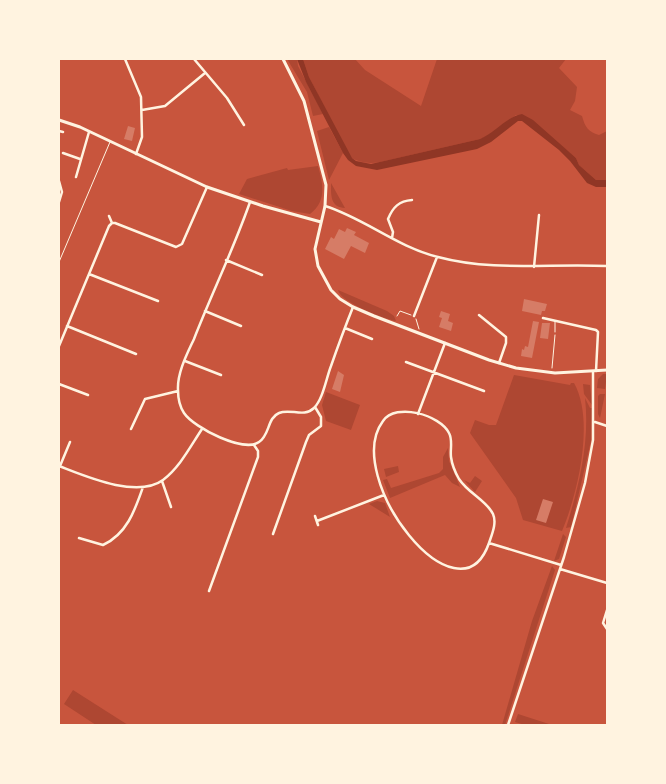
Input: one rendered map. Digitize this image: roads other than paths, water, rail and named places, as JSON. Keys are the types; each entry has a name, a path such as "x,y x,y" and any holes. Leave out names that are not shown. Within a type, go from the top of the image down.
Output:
{"street":[{"path":"125,59 141,94 142,137 136,154"},
{"path":"194,59 227,98 244,125"},
{"path":"283,59 299,88 306,108 326,184 325,206 315,249 318,266 331,290 340,299 353,307 444,343 499,363 525,370 552,372 607,370"},
{"path":"142,110 165,106 205,73"},
{"path":"59,120 89,132 207,187 250,202 321,222"},
{"path":"59,131 63,132"},
{"path":"76,177 89,132"},
{"path":"63,153 80,159"},
{"path":"59,181 62,192 59,202"},
{"path":"108,216 112,223 179,247 182,244 207,187"},
{"path":"392,238 393,232 388,219 391,212 404,200 412,200"},
{"path":"250,202 185,361 178,383 181,406 185,414 202,429 245,445 254,445 264,438 271,420 279,413 284,411 306,412 315,407 353,307"},
{"path":"325,206 348,214 392,238 437,257 476,264 534,267 607,266"},
{"path":"534,267 539,215"},
{"path":"59,346 109,226 112,223"},
{"path":"414,316 437,257"},
{"path":"226,260 262,275"},
{"path":"89,274 158,301"},
{"path":"205,311 241,326"},
{"path":"479,316 506,337 506,343 499,363"},
{"path":"508,725 561,567 589,469 594,422 594,371 598,332 594,329 543,318"},
{"path":"67,326 136,354"},
{"path":"345,328 372,339"},
{"path":"418,414 444,343"},
{"path":"185,361 221,375"},
{"path":"406,362 484,391"},
{"path":"59,384 88,395"},
{"path":"131,429 145,399 178,391"},
{"path":"272,534 309,435 321,426 321,417 315,407"},
{"path":"402,411 418,414 441,424 449,432 451,462 460,480 493,514 494,525 483,559 474,565 456,568 442,564 427,554 413,541 394,514 384,495 379,480 375,452 378,429 386,417 391,413 402,411"},
{"path":"594,422 607,426"},
{"path":"70,442 59,466 110,484 122,486 143,486 162,481 179,464 202,429"},
{"path":"209,591 258,457 258,451 254,445"},
{"path":"162,481 171,507"},
{"path":"79,538 103,545 121,532 129,522 143,486"},
{"path":"317,521 384,495"},
{"path":"315,516 318,525"},
{"path":"489,543 607,583"},
{"path":"607,610 603,623 607,629"}],"lane":[{"path":"59,262 110,142"},
{"path":"555,321 555,332"}]}
